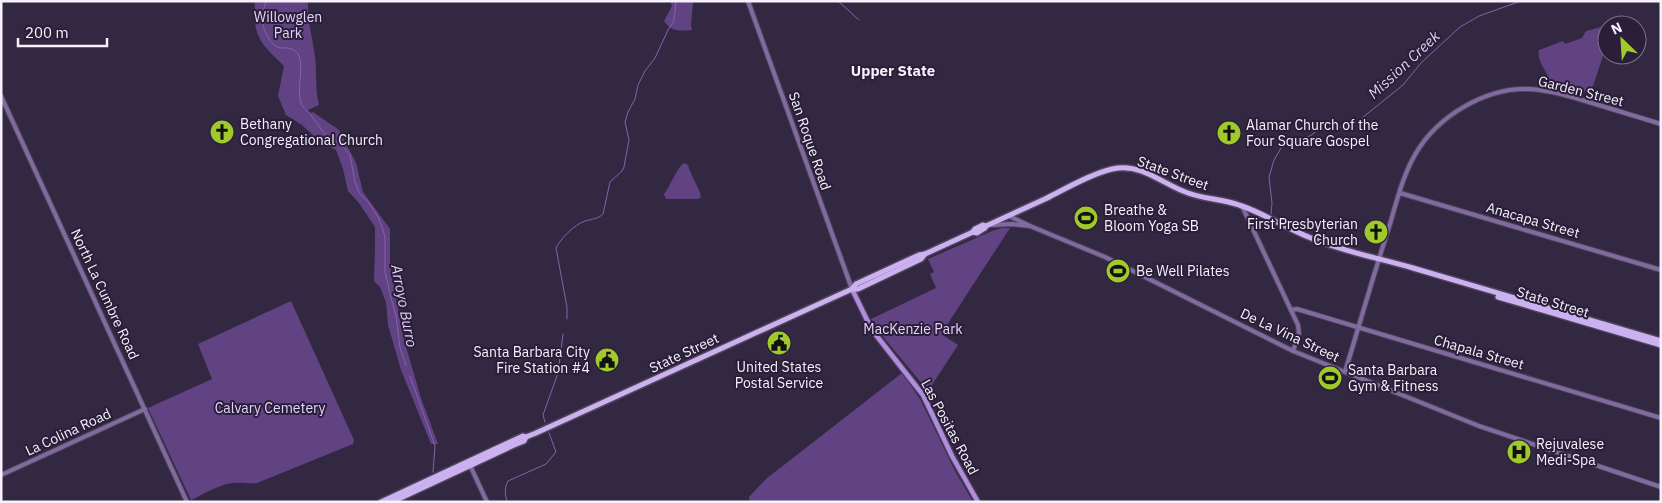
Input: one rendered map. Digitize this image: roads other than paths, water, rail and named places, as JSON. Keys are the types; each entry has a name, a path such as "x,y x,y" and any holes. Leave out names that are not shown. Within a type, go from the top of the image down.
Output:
{"main road":[{"name":"State Street","path":"392,502 522,436 526,438 852,288 858,289 921,259 925,254 974,232 975,228 1009,216 1104,172 1121,168 1143,171 1190,194 1242,206 1315,240 1386,264 1661,345"},
{"name":"State Street","path":"1380,261 1413,268 1661,341"},
{"name":"Las Positas Road","path":"852,288 876,335 923,395 952,456 978,502"},
{"name":"State Street","path":"384,501 469,464"}],"street":[{"name":"San Roque Road","path":"748,1 852,288"},
{"name":"Garden Street","path":"1345,372 1406,173 1416,152 1435,129 1467,105 1495,94 1518,89 1542,91 1572,97 1661,124"},
{"name":"North La Cumbre Road","path":"1,96 188,502"},
{"name":"Anacapa Street","path":"1400,192 1661,270"},
{"path":"1242,206 1300,329 1293,351"},
{"path":"1020,211 1023,222"},
{"name":"De La Vina Street","path":"1009,216 1101,255 1293,351 1479,426 1661,486"},
{"name":"De La Vina Street","path":"987,225 1012,224 1030,226"},
{"name":"Chapala Street","path":"1291,310 1297,309 1661,418"},
{"name":"La Colina Road","path":"1,475 145,409"},
{"path":"469,464 487,502"}],"waterway":[{"name":"Arroyo Burro","path":"266,1 262,20 268,37 276,47 294,50 300,59 299,91 302,105 329,140 340,143 350,155 355,182 360,194 369,203 382,227 385,237 385,271 396,315 400,348 406,365"},
{"path":"567,319 567,307 556,248 564,236 572,229 585,221 597,218 603,214 610,182 624,167 629,140 625,122 628,112 645,71 655,58 674,21 676,1"},
{"path":"838,1 859,20"},
{"name":"Mission Creek","path":"1271,214 1272,203 1269,177 1274,160 1281,148 1292,141 1310,136 1318,130 1337,128 1357,122 1403,85 1421,63 1460,27 1479,16 1521,1"},
{"path":"545,422 543,415 558,373 563,334"},
{"name":"Arroyo Burro","path":"410,376 435,446 433,472"},
{"path":"507,502 505,491 508,481 546,464 556,452 549,433"}],"place":[{"name":"Bethany Congregational Church","path":"222,132"},
{"name":"Alamar Church of the Four Square Gospel","path":"1229,133"},
{"name":"Breathe & Bloom Yoga SB","path":"1086,218"},
{"name":"First Presbyterian Church","path":"1376,232"},
{"name":"Be Well Pilates","path":"1118,271"},
{"name":"United States Postal Service","path":"779,343"},
{"name":"Santa Barbara City Fire Station #4","path":"607,360"},
{"name":"Santa Barbara Gym & Fitness","path":"1330,378"},
{"name":"Rejuvalese Medi-Spa","path":"1519,452"}],"district":[{"name":"Upper State","path":"893,71"}],"park label":[{"name":"Willowglen Park","path":"288,25"},
{"name":"MacKenzie Park","path":"913,329"},
{"name":"Calvary Cemetery","path":"270,408"}]}
